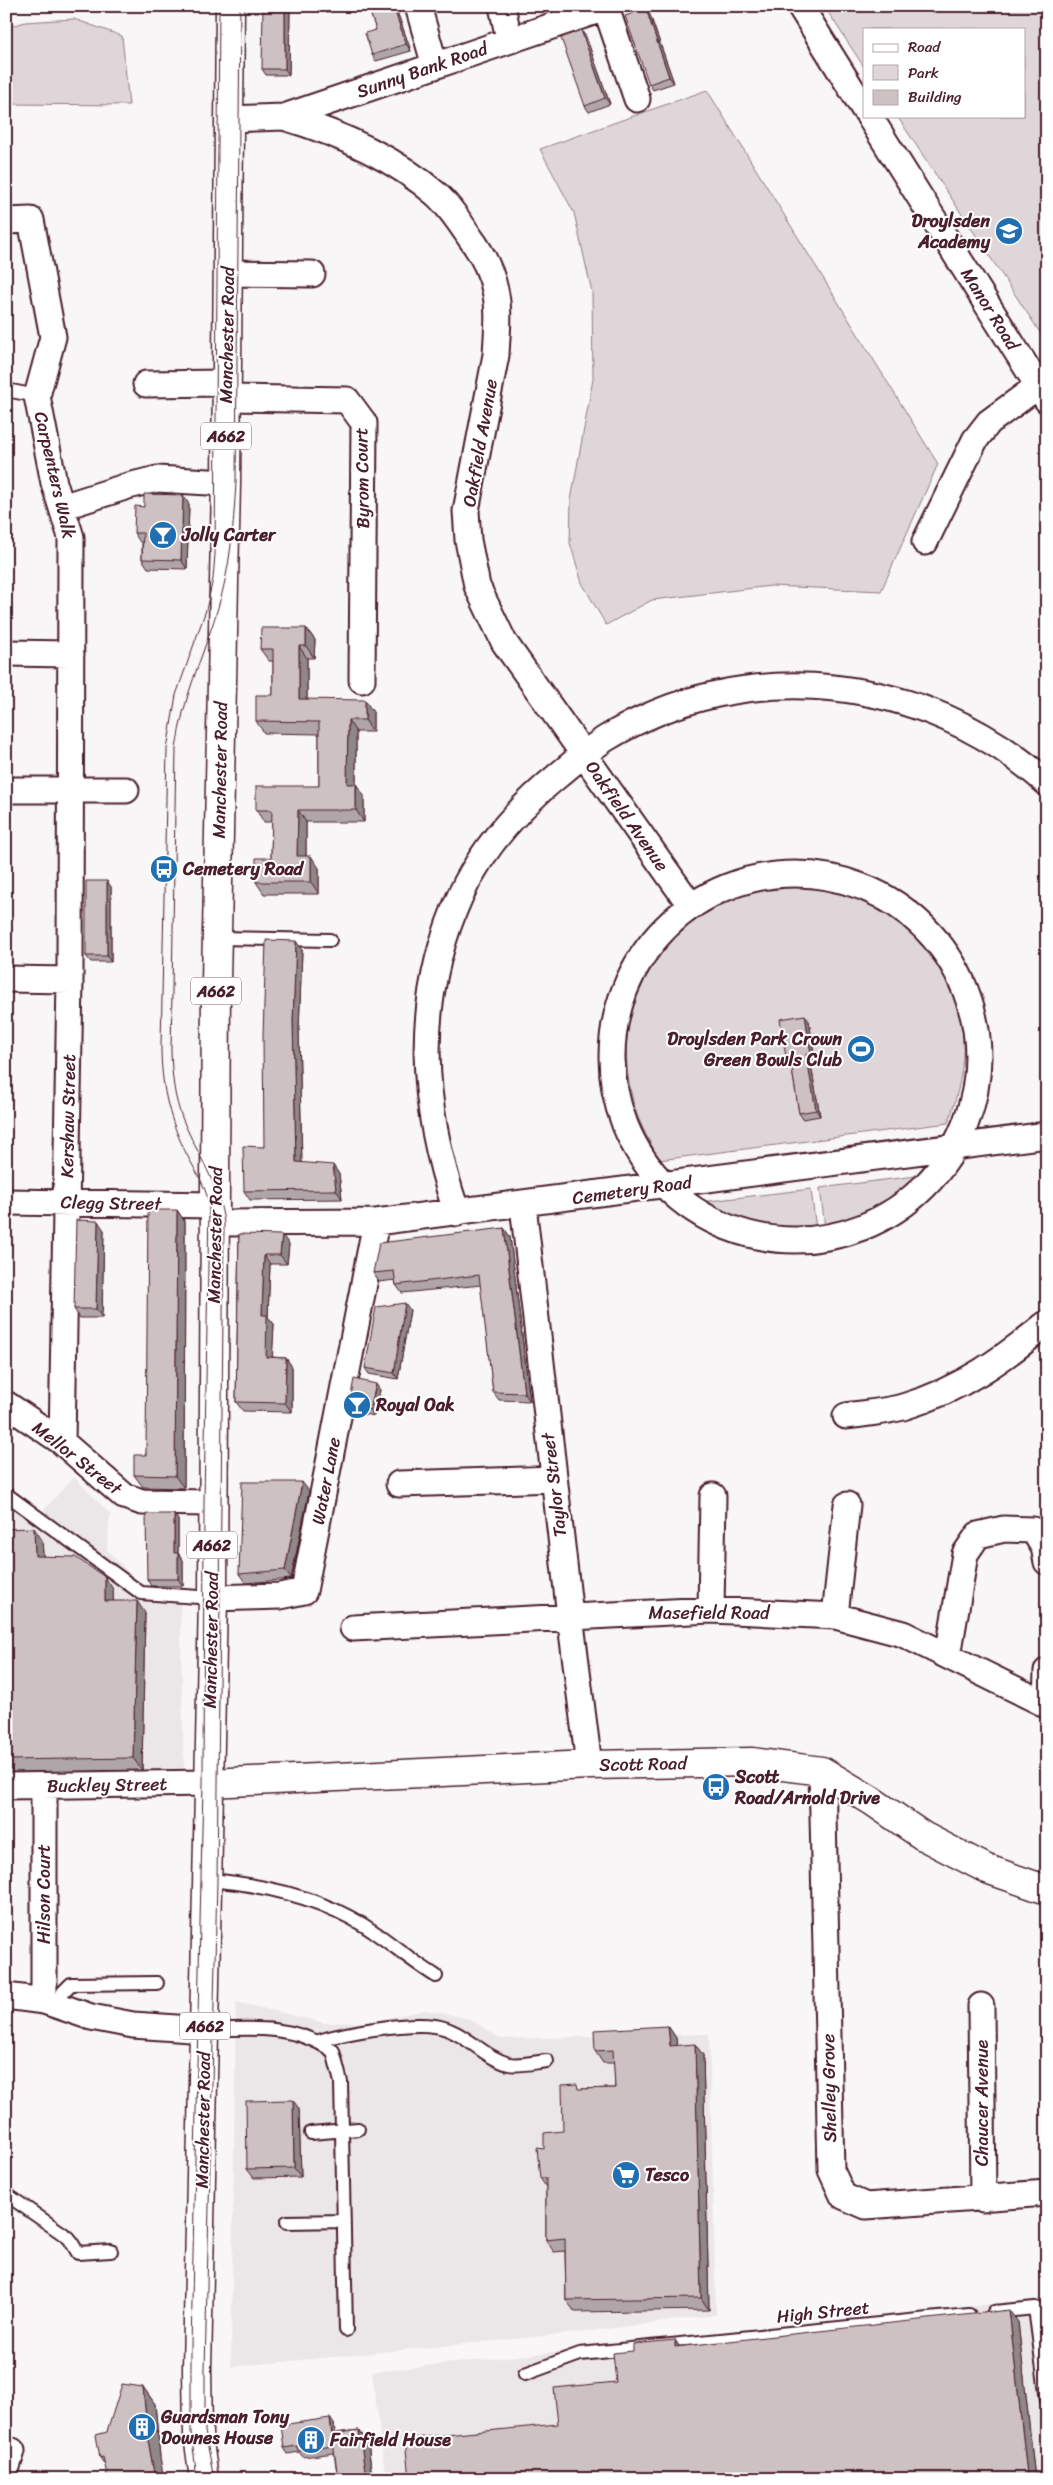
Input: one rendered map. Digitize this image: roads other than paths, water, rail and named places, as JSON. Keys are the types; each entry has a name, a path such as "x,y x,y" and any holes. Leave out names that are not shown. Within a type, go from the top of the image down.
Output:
{"main road":[{"name":"Manchester Road","path":"203,2474 198,2435 197,2370 213,1598 212,1503 217,938 226,482 230,6"},
{"name":"Scott Road","path":"209,1783 589,1765 752,1762 822,1770 872,1800 923,1836 987,1869 1047,1890"}],"street":[{"path":"418,6 436,66"},
{"path":"502,6 510,40"},
{"path":"800,6 863,107"},
{"name":"Sunny Bank Road","path":"229,119 284,117 608,7"},
{"path":"608,7 637,99"},
{"name":"Oakfield Avenue","path":"284,117 311,125 355,144 396,166 422,183 451,210 483,257 495,290 498,331 496,355 466,511 471,563 484,602 504,642 691,906"},
{"name":"Manor Road","path":"870,118 1042,393"},
{"name":"Carpenters Walk","path":"6,221 31,220 54,337 37,396 54,483 72,538 70,790"},
{"path":"228,273 312,274"},
{"path":"146,384 226,391"},
{"name":"Byrom Court","path":"226,391 346,400 364,423 362,680"},
{"path":"925,542 975,440 990,422 1042,393"},
{"path":"62,507 157,479 226,482"},
{"path":"6,653 71,654"},
{"path":"457,1213 435,1140 428,1091 426,1047 435,972 445,936 461,893 496,834 544,787 584,754 634,723 673,706 757,686 826,686 881,695 944,717 994,742 1047,783"},
{"path":"6,790 126,790"},
{"name":"Kershaw Street","path":"62,1442 70,980 70,790"},
{"path":"771,873 799,873 827,876 873,891 896,905 924,928 945,951 959,975 972,1013 975,1053 973,1076 970,1097 953,1147 930,1181 909,1201 888,1216 855,1232 820,1240 784,1241 730,1230 688,1208 661,1187 636,1145 623,1114 614,1050 617,1017 625,991 642,959 668,927 691,906 748,876 771,873"},
{"path":"6,979 70,980"},
{"name":"Cemetery Road","path":"216,1214 376,1222 523,1205 1047,1135"},
{"name":"Clegg Street","path":"6,1202 66,1203 216,1214"},
{"name":"Taylor Street","path":"523,1205 589,1765"},
{"name":"Water Lane","path":"213,1598 295,1595 304,1591 376,1222"},
{"path":"846,1416 906,1406 968,1381 1010,1354 1047,1323"},
{"name":"Mellor Street","path":"6,1404 62,1442 124,1496 142,1502 212,1503"},
{"path":"400,1484 554,1479"},
{"path":"711,1610 713,1496"},
{"path":"836,1616 846,1505"},
{"path":"948,1656 965,1554 978,1535 1004,1529 1033,1530 1044,1546 1047,1562"},
{"name":"Masefield Road","path":"353,1628 711,1610 836,1616 903,1634 1046,1705"},
{"path":"1046,1705 1047,1671"},
{"name":"Shelley Grove","path":"822,1770 831,2170 843,2196 866,2206 1047,2193"},
{"name":"Buckley Street","path":"6,1786 209,1783"},
{"name":"Hilson Court","path":"44,1786 52,2004"},
{"path":"6,1996 52,2004 91,2017 133,2025 205,2030"},
{"name":"Chaucer Avenue","path":"981,2006 983,2199"}],"lane":[{"path":"6,390 37,396"},
{"path":"217,938 330,940"},
{"path":"6,1494 141,1593 213,1598"},
{"path":"208,1880 267,1886 325,1906 376,1933 411,1961 436,1976"},
{"path":"52,2004 71,1984 157,1983"},
{"path":"319,2041 342,2033 436,2026 463,2036 490,2056 511,2064 547,2061"},
{"path":"205,2030 272,2030 299,2033 319,2041 333,2051 341,2082 346,2330"},
{"path":"311,2133 358,2129"},
{"path":"6,2194 70,2238 78,2253 111,2251"},
{"path":"287,2222 344,2221"},
{"name":"High Street","path":"525,2374 580,2354 1035,2308 1047,2400"}],"tram line":[{"path":"197,2479 191,2432 191,2348 203,1783 204,1503 209,1205 205,1190 184,1149 170,1111 162,1073 161,1046 167,749 176,695 206,610 213,579 215,554 219,6"},
{"path":"214,2479 205,2431 205,2369 217,1881 224,1223 213,1182 189,1133 177,1103 171,1052 176,749 188,695 222,595 231,548 235,500 240,6"}],"place":[{"name":"Droylsden Academy","path":"1009,231"},
{"name":"Jolly Carter","path":"163,535"},
{"name":"Cemetery Road","path":"164,869"},
{"name":"Droylsden Park Crown Green Bowls Club","path":"861,1049"},
{"name":"Royal Oak","path":"357,1405"},
{"name":"Scott Road/Arnold Drive","path":"716,1787"},
{"name":"Tesco","path":"626,2175"},
{"name":"Guardsman Tony Downes House","path":"142,2427"},
{"name":"Fairfield House","path":"311,2440"}]}
